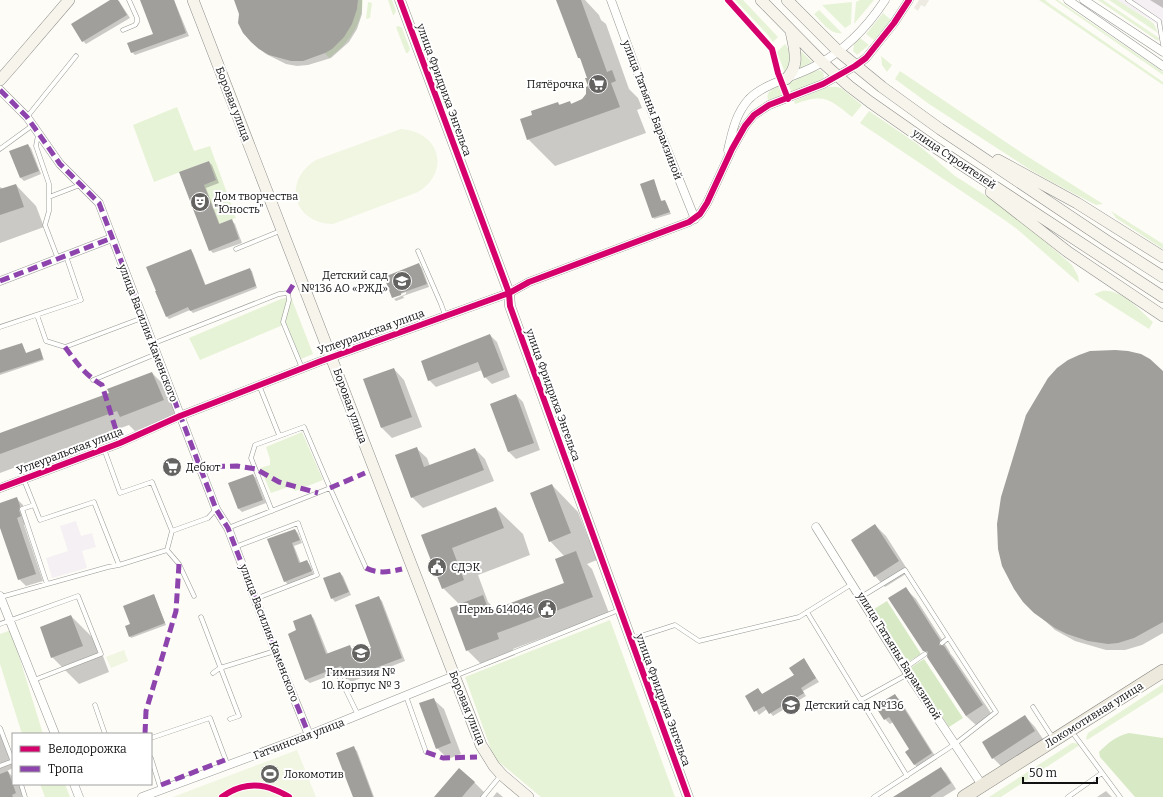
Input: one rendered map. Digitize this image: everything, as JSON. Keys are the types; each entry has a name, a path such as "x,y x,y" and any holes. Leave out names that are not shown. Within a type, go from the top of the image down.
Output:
{"main road":[{"path":"0,80 69,0"},
{"name":"Боровая улица","path":"193,0 481,745 494,766 502,775 528,797"},
{"name":"улица Строителей","path":"761,0 838,77 870,102 930,144 1163,297"},
{"name":"улица Строителей","path":"787,0 838,51 882,87 1100,237 1163,277"},
{"path":"786,79 792,74 795,67 796,58 791,31"},
{"path":"940,128 1077,203 1163,257"},
{"path":"930,144 1068,252 1163,316"},
{"name":"Локомотивная улица","path":"982,791 1054,740 1163,671"},
{"name":"Локомотивная улица","path":"964,797 982,791 1075,736 1163,679"}],"street":[{"name":"улица Фридриха Энгельса","path":"400,0 509,293 510,306 688,797"},
{"name":"улица Татьяны Барамзиной","path":"611,0 650,107 695,219"},
{"path":"724,167 733,128 748,100 757,92 804,72 838,51 860,33 886,0"},
{"path":"695,219 707,203 732,149 745,126 754,115 769,105 810,90 838,77 866,58 894,23 909,0"},
{"path":"1068,0 1163,66"},
{"path":"1084,0 1163,52"},
{"name":"улица Василия Каменского","path":"0,90 33,124 60,164 99,203 216,509 228,528 309,735"},
{"name":"Углеуральская улица","path":"0,488 104,449 180,416 302,368 509,293 529,282 695,219"},
{"path":"0,281 112,238"},
{"name":"улица Татьяны Барамзиной","path":"816,527 955,744 982,791"},
{"path":"0,596 55,733"},
{"name":"Гатчинская улица","path":"142,797 358,716 454,676"},
{"path":"74,785 79,797"}],"lane":[{"path":"123,30 135,25 137,22 137,18 129,0"},
{"path":"1128,0 1159,21 1163,45"},
{"path":"27,117 76,56"},
{"path":"1,147 33,124"},
{"path":"39,133 36,146 49,184 49,211 46,225 58,259"},
{"path":"49,197 80,184"},
{"path":"236,249 282,230"},
{"path":"418,251 445,315"},
{"path":"0,327 81,300 66,256"},
{"path":"152,344 279,294 288,293 289,300 283,322 302,368"},
{"path":"37,315 46,341 65,347 142,318"},
{"path":"92,380 156,354"},
{"path":"259,385 279,436"},
{"path":"272,511 251,458 255,445 304,427 366,568"},
{"path":"104,449 120,493 152,482 172,531 167,550"},
{"path":"24,480 40,520 94,502 119,565"},
{"path":"228,528 330,488"},
{"path":"34,505 22,509 47,584"},
{"path":"172,531 208,518 216,509"},
{"path":"235,547 298,523 317,575 255,599"},
{"path":"0,596 119,565 167,550"},
{"path":"167,550 179,564 194,596"},
{"path":"861,597 905,570 996,712 955,744 874,797"},
{"path":"631,639 675,625 699,641 799,617 853,584"},
{"path":"0,624 78,596 101,654 33,680"},
{"path":"454,676 620,610"},
{"path":"807,612 907,776"},
{"path":"201,617 239,716 230,720"},
{"path":"942,643 948,638"},
{"path":"213,673 220,668 275,651"},
{"path":"861,700 907,671 925,654"},
{"path":"340,676 358,716"},
{"path":"406,696 426,752"},
{"path":"95,705 105,733"},
{"path":"1033,707 1054,740"},
{"path":"152,738 210,718 228,766"},
{"path":"0,728 12,759"},
{"path":"1075,736 1120,797"},
{"path":"152,761 161,790"},
{"path":"0,766 12,762"},
{"path":"1068,797 1102,773"},
{"path":"483,797 502,775"},
{"path":"21,785 25,797"}],"shaded area":[{"path":"919,0 929,0 925,7 921,5 918,11 914,8"},
{"path":"1116,0 1163,0 1163,27"},
{"path":"76,521 81,536 92,533 96,547 82,551 87,568 52,578 46,558 68,551 60,526"}],"green space":[{"path":"358,0 363,0 357,26 342,47 329,58 325,53 342,37 352,22"},
{"path":"388,0 392,0 396,11 394,15 393,15"},
{"path":"735,0 743,0 778,37 773,42"},
{"path":"860,0 874,0 854,24 856,2"},
{"path":"1039,0 1045,0 1163,82 1163,85"},
{"path":"1055,0 1058,0 1163,72 1163,75"},
{"path":"1098,0 1103,0 1159,38 1158,41"},
{"path":"1109,0 1117,0 1149,20 1154,24 1158,33"},
{"path":"368,2 372,3 370,18 366,19"},
{"path":"852,2 851,24 845,28 822,5"},
{"path":"819,10 842,33 834,32 823,24 814,14"},
{"path":"883,13 891,20 874,40 866,34"},
{"path":"399,26 402,28 410,49 408,53 406,53 396,27"},
{"path":"860,38 869,45 857,55 853,51 854,44"},
{"path":"785,44 788,48 790,58 789,66 785,73 777,52"},
{"path":"800,52 802,52 812,62 800,68 799,67"},
{"path":"881,56 892,65 887,72 882,65"},
{"path":"819,70 823,72 823,79 792,93 788,83"},
{"path":"900,71 1022,153 1103,204 1096,205 1029,169 929,104 895,79"},
{"path":"779,86 783,96 768,100 767,97 772,89"},
{"path":"828,87 841,88 862,105 852,117 832,102 826,100 813,99 795,104 794,101"},
{"path":"177,107 194,151 210,146 236,218 219,224 204,185 216,180 209,161 154,182 133,125"},
{"path":"869,111 916,143 955,176 1010,211 1072,265 1078,276 1079,283 1017,229 860,123"},
{"path":"401,129 414,132 425,137 432,145 436,154 437,164 435,174 418,192 333,224 319,222 309,217 301,209 297,200 296,189 299,179 305,169 316,160"},
{"path":"1111,211 1163,244 1163,249 1116,218"},
{"path":"1102,291 1117,293 1130,301 1153,322 1149,329 1094,294"},
{"path":"291,297 313,354 301,359 287,326 283,325 200,360 189,338 281,299"},
{"path":"302,432 323,480 295,491 291,486 271,493 260,468 270,465 270,459 266,447"},
{"path":"887,601 921,654 908,662 874,609"},
{"path":"610,620 675,797 541,797 494,758 465,677"},
{"path":"11,630 43,733 22,733 0,664 0,634"},
{"path":"124,650 128,661 111,668 106,657"},
{"path":"924,659 963,718 949,727 910,668"},
{"path":"1163,684 1163,692 1087,740 1086,738 1088,733"},
{"path":"1129,733 1163,738 1163,797 1135,797 1100,757 1099,752 1109,743 1120,736"},
{"path":"1072,743 1080,745 1001,797 989,797"},
{"name":"Локомотив","path":"297,750 316,797 173,797"},
{"path":"40,785 65,785 70,797 45,797"}],"building":[{"path":"110,0 118,0 127,15 82,42 71,24"},
{"path":"140,0 174,0 186,33 131,53 127,43 153,34"},
{"path":"234,0 358,0 357,9 352,24 344,37 332,49 303,61 291,61 269,55 251,42 243,33 238,23 239,14"},
{"path":"556,0 581,0 607,72 612,70 616,81 611,83 620,107 527,140 520,119 532,115 531,111 558,102 559,105 570,101 571,104 582,99 586,94 586,87 588,86 585,78 587,78 580,58 578,58"},
{"path":"28,144 39,171 20,178 9,151"},
{"name":"Дом творчества \"Юность\"","path":"209,161 216,180 204,185 219,224 232,219 239,239 209,251 179,172"},
{"path":"654,179 661,201 665,200 670,212 652,218 640,184"},
{"path":"16,184 24,207 0,215 0,189"},
{"path":"191,249 205,285 250,268 256,286 190,311 188,307 166,317 146,267"},
{"path":"419,263 427,284 401,293 401,295 392,298 384,277"},
{"path":"490,334 504,370 484,378 478,362 428,381 421,361"},
{"path":"22,343 26,353 40,348 43,359 0,373 0,350"},
{"path":"1115,350 1141,354 1150,359 1163,371 1163,622 1134,638 1118,643 1108,644 1088,641 1067,634 1055,628 1034,613 1023,602 1014,589 1002,566 998,549 997,524 1001,497 1026,415 1048,378 1057,368 1068,360 1079,355 1090,351"},
{"path":"394,368 412,417 381,428 363,379"},
{"path":"152,372 164,400 120,417 117,411 0,454 0,433 109,393 107,389"},
{"path":"516,394 534,443 508,452 490,404"},
{"path":"417,447 424,467 475,448 484,470 411,498 395,455"},
{"path":"253,474 263,500 238,509 228,483"},
{"path":"552,484 571,533 549,542 530,493"},
{"path":"17,497 21,516 17,518 36,574 18,580 0,528 0,503"},
{"path":"496,507 504,528 452,548 464,580 442,589 421,535"},
{"path":"875,524 899,561 874,577 851,540"},
{"path":"295,529 300,540 292,543 299,563 307,560 312,571 284,582 267,539"},
{"path":"576,551 593,597 497,633 499,639 466,651 450,608 483,595 489,611 564,583 555,559"},
{"path":"340,572 349,592 331,599 323,578"},
{"path":"906,587 940,640 939,645 944,646 983,705 966,716 927,657 928,652 923,651 888,598"},
{"path":"154,594 165,623 129,637 125,626 130,624 123,606"},
{"path":"379,596 402,658 346,679 341,666 305,680 288,634 296,630 293,621 311,614 326,654 350,645 354,655 371,648 355,605"},
{"path":"71,615 83,646 51,658 40,627"},
{"path":"804,658 816,678 801,688 804,693 769,714 764,706 754,712 745,696 758,688 762,694 794,675 789,668"},
{"path":"895,694 932,753 914,765 905,752 909,749 889,717 884,720 875,706"},
{"path":"434,698 451,743 436,749 419,703"},
{"path":"1025,715 1035,731 992,759 982,742"},
{"path":"354,746 373,797 353,797 336,753"},
{"path":"941,767 951,783 930,797 893,797"},
{"path":"459,768 475,782 462,797 434,797"},
{"path":"8,771 16,793 12,795 13,797 0,797 0,774"}],"marked path":[{"path":"0,90 27,117 60,164 99,203 216,509 228,528 309,735"},
{"path":"0,281 112,238"},
{"path":"288,293 293,285"},
{"path":"65,347 86,373 102,385 120,443"},
{"path":"200,467 237,466 256,469 279,482 318,493"},
{"path":"330,488 365,473"},
{"path":"145,733 146,711 176,611 179,564"},
{"path":"366,568 384,572 402,569"},
{"path":"426,752 443,758 477,757"},
{"path":"161,785 225,760"}],"cycle path":[{"path":"400,0 509,293 510,306 688,797"},
{"path":"728,0 772,49 778,73 788,99"},
{"path":"0,488 120,443 180,416 321,361 509,293 529,282 689,222 700,214 707,203 732,149 745,126 754,115 769,105 823,84 866,58 894,23 909,0"},
{"path":"222,797 241,787 248,786 261,786 289,797"}],"place":[{"name":"Пятёрочка","path":"598,84"},
{"name":"Дом творчества \"Юность\"","path":"200,202"},
{"name":"Детский сад №136 АО «РЖД»","path":"402,281"},
{"name":"Дебют","path":"172,467"},
{"name":"СДЭК","path":"437,567"},
{"name":"Пермь 614046","path":"547,609"},
{"name":"Гимназия № 10. Корпус № 3","path":"361,653"},
{"name":"Детский сад №136","path":"791,705"},
{"name":"Локомотив","path":"270,774"}]}
